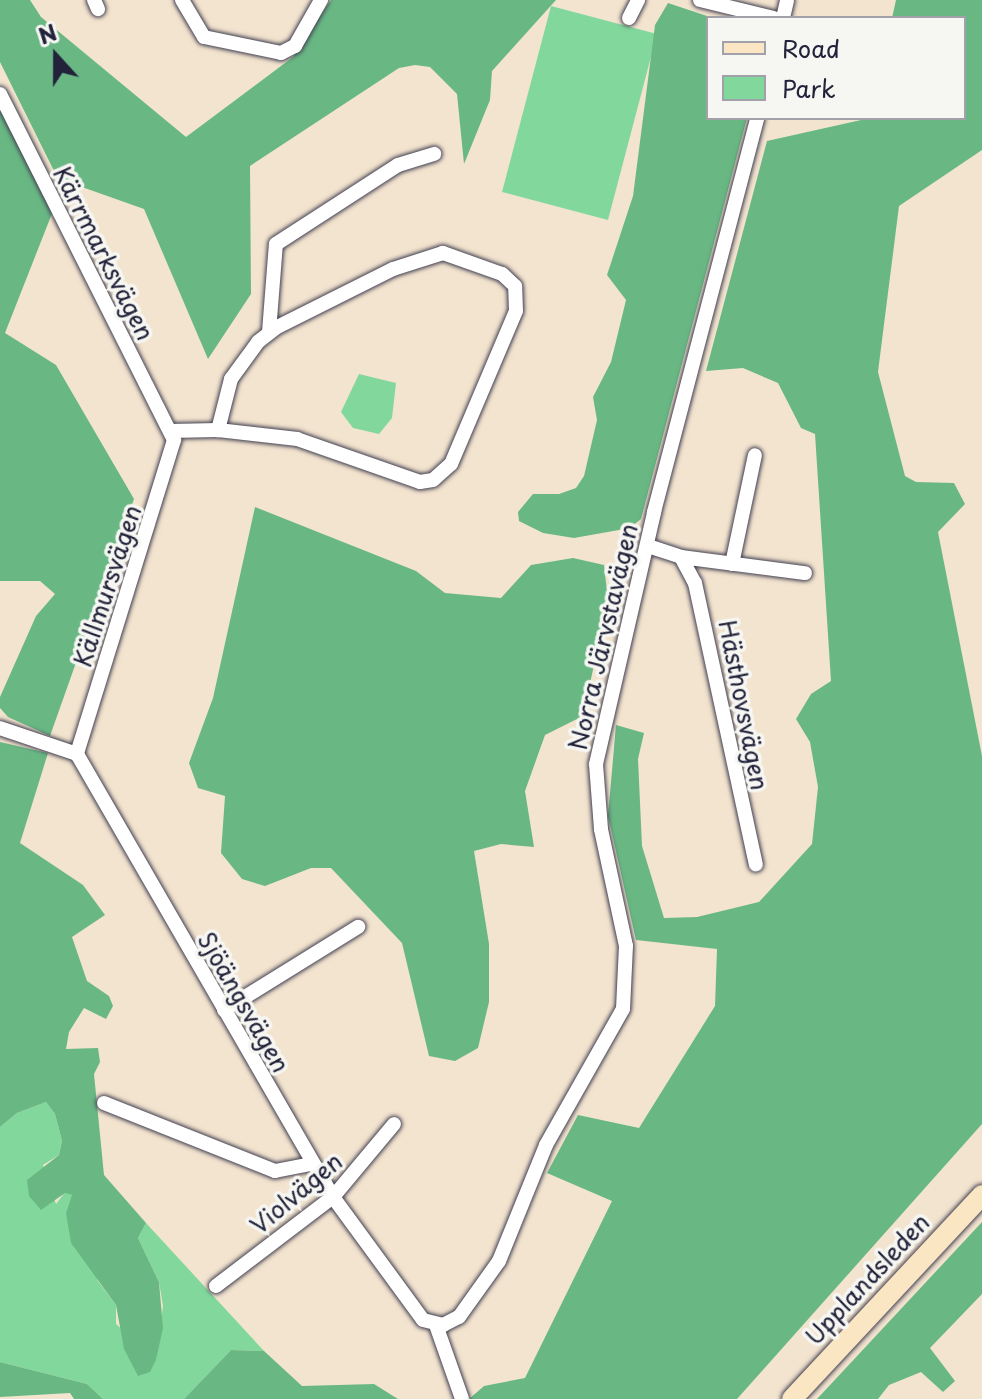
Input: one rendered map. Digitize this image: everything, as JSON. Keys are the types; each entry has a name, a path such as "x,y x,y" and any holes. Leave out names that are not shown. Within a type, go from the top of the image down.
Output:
{"street":[{"path":"182,0 204,37 277,53 295,46 321,0"},
{"path":"629,18 638,0"},
{"path":"700,0 766,16"},
{"name":"Kärrmarksvägen","path":"0,94 170,431"},
{"name":"Norra Järvstavägen","path":"436,1325 468,1311 488,1281 546,1145 623,1009 626,946 601,829 596,764 756,120"},
{"path":"269,332 276,244 398,165 434,154"},
{"path":"170,431 218,430 297,439 420,482 433,480 451,464 518,299 515,286 502,274 436,252 269,332 231,379 218,430"},
{"name":"Källmursvägen","path":"77,754 172,449 170,431"},
{"path":"732,564 755,455"},
{"path":"648,546 681,557 805,573"},
{"name":"Hästhovsvägen","path":"681,557 700,599 756,864"},
{"path":"0,728 77,754"},
{"name":"Sjöängsvägen","path":"77,754 312,1164 415,1311 436,1325"},
{"path":"224,1010 358,927"},
{"path":"104,1103 275,1171 312,1164"},
{"name":"Violvägen","path":"216,1286 333,1197 394,1124"},
{"name":"Upplandsleden","path":"792,1399 982,1195"},
{"path":"436,1325 462,1399"}],"green space":[{"path":"0,0 30,0 41,17 186,137 293,57 331,0 556,0 492,71 490,100 464,164 457,94 430,67 415,65 399,68 250,166 251,294 208,359 144,209 65,181 62,187 0,62"},
{"path":"896,0 982,0 982,150 899,206 878,372 905,476 916,482 954,483 965,504 938,532 982,756 982,1124 737,1399 469,1399 484,1386 525,1378 612,1201 547,1173 578,1115 639,1128 715,1006 717,949 636,940 608,816 616,725 644,733 638,759 642,846 664,918 697,917 759,902 812,844 818,787 810,742 796,719 811,694 831,681 815,434 801,428 778,383 743,368 706,371 767,141 861,120 966,120 966,16 892,16"},
{"path":"668,3 707,16 706,120 746,120 641,519 630,528 574,538 543,533 519,521 518,512 533,494 559,494 576,488 584,476 597,420 593,397 611,362 626,300 607,275 633,196 655,25"},
{"path":"551,6 657,34 608,220 502,192"},
{"path":"0,107 53,211 5,333 56,365 134,499 50,736 8,717 0,708 0,697 36,616 55,594 40,581 0,581"},
{"path":"359,374 396,383 392,418 379,434 353,428 341,412"},
{"path":"255,507 416,571 445,593 501,598 531,565 573,558 604,565 608,600 583,716 545,735 525,791 534,847 501,844 474,851 489,944 489,1002 478,1048 455,1061 429,1056 402,943 331,868 311,868 265,886 242,879 221,853 225,796 198,788 189,763 213,698"},
{"path":"0,742 48,753 20,843 83,885 105,915 72,937 87,981 109,996 113,1006 106,1019 84,1008 69,1032 66,1049 98,1048 100,1062 94,1074 104,1175 146,1223 138,1238 159,1282 163,1328 156,1360 150,1372 138,1376 124,1349 116,1305 71,1243 66,1213 72,1195 65,1193 41,1210 29,1196 27,1180 59,1155 62,1141 55,1114 46,1102 17,1113 0,1127"},
{"path":"46,1102 55,1114 62,1141 59,1155 43,1165 56,1204 65,1192 72,1195 98,1281 116,1305 116,1324 156,1360 163,1306 159,1282 138,1238 146,1223 264,1351 231,1350 184,1399 103,1399 87,1384 0,1362 0,1127 17,1113"},
{"path":"982,1222 982,1294 930,1348 955,1381 943,1392 921,1372 889,1385 878,1399 817,1399"},
{"path":"231,1350 264,1351 302,1386 374,1384 398,1399 184,1399"},
{"path":"0,1362 87,1384 103,1399 74,1399 70,1393 0,1397"}]}
